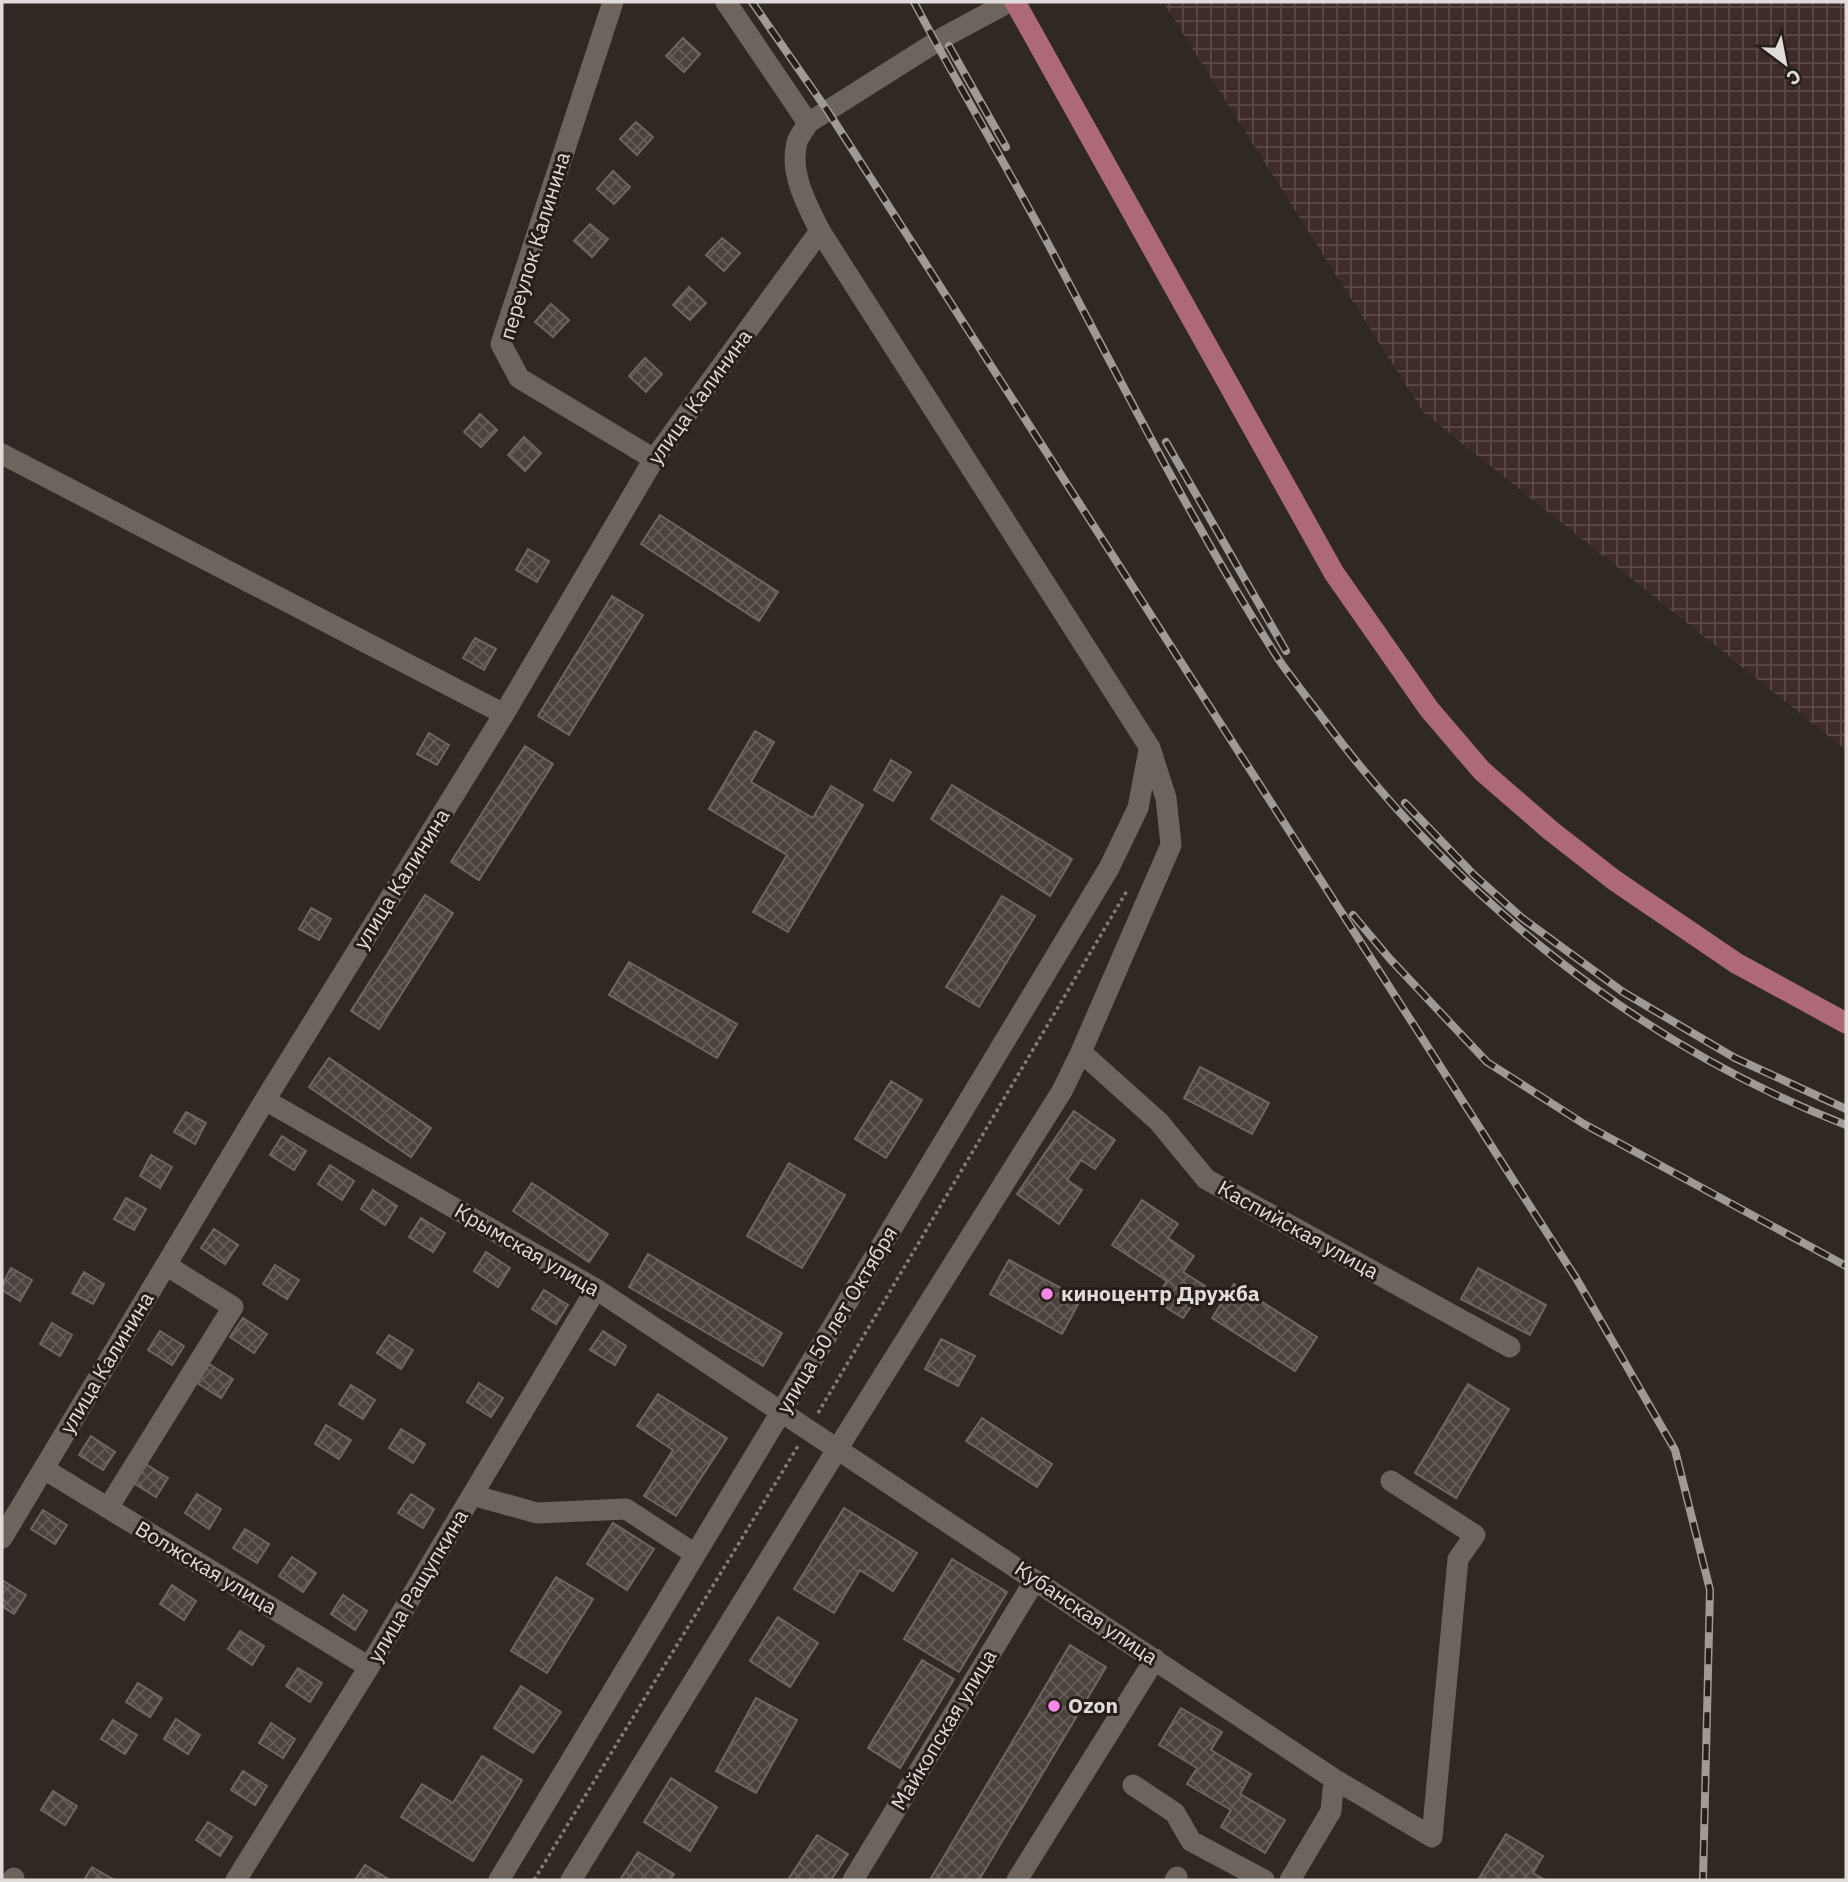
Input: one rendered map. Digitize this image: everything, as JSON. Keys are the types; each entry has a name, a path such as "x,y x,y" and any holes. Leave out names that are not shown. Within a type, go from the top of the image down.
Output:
{"main road":[{"path":"1015,2 1334,573 1429,709 1482,771 1550,830 1614,880 1736,963 1846,1023"}],"street":[{"name":"переулок Калинина","path":"612,2 501,344 519,378 654,459"},
{"path":"726,2 808,123"},
{"path":"571,1880 1062,1091 1171,845 1166,797 1150,748 820,232 802,195 796,166 797,142 808,123 944,37 1009,2"},
{"name":"улица Калинина","path":"2,1538 265,1100 504,714 654,459 820,232"},
{"path":"2,454 504,714"},
{"name":"улица 50 лет Октября","path":"499,1880 1109,868 1138,808 1150,748"},
{"name":"Каспийская улица","path":"1081,1052 1159,1122 1206,1179 1510,1347"},
{"name":"Крымская улица","path":"265,1100 596,1289 808,1429"},
{"path":"108,1508 233,1307 166,1265"},
{"name":"улица Ращупкина","path":"236,1880 369,1667 596,1289"},
{"name":"Кубанская улица","path":"808,1429 1334,1779 1432,1837 1458,1559 1475,1535 1391,1480"},
{"name":"Волжская улица","path":"44,1469 369,1667"},
{"path":"472,1495 537,1513 626,1509 695,1554"},
{"name":"Майкопская улица","path":"853,1880 1035,1580"},
{"path":"1017,1880 1155,1659"},
{"path":"1290,1880 1331,1811 1334,1779"},
{"path":"1133,1784 1175,1813 1191,1841 1264,1880"}],"path":[{"path":"534,1880 808,1429 1133,881"}],"shaded area":[{"path":"1163,2 1846,2 1846,750 1423,412"}],"building":[{"path":"683,38 700,54 684,72 666,56"},
{"path":"636,122 653,137 637,155 620,139"},
{"path":"613,171 630,187 614,204 597,189"},
{"path":"590,224 608,239 592,257 574,241"},
{"path":"722,238 740,253 724,271 706,255"},
{"path":"689,287 706,303 690,320 673,305"},
{"path":"551,304 569,320 553,337 535,322"},
{"path":"645,358 662,374 646,392 629,376"},
{"path":"480,414 497,430 481,447 464,432"},
{"path":"524,437 541,453 525,471 508,455"},
{"path":"660,515 778,592 759,621 641,544"},
{"path":"528,549 549,561 537,582 516,570"},
{"path":"612,596 643,615 569,735 538,716"},
{"path":"475,638 496,649 484,670 463,658"},
{"path":"755,731 774,742 751,782 813,818 831,786 863,805 788,932 753,912 787,855 709,809"},
{"path":"429,733 449,745 437,765 417,754"},
{"path":"525,746 553,764 479,880 451,862"},
{"path":"891,760 911,772 893,801 874,790"},
{"path":"952,785 1072,859 1050,896 931,819"},
{"path":"425,895 453,913 379,1029 351,1011"},
{"path":"1002,896 1035,916 979,1007 946,987"},
{"path":"311,908 331,919 319,940 299,929"},
{"path":"629,962 737,1024 717,1058 609,995"},
{"path":"329,1058 431,1128 411,1157 309,1087"},
{"path":"1200,1067 1269,1103 1252,1134 1184,1098"},
{"path":"891,1081 922,1100 886,1158 855,1139"},
{"path":"1074,1111 1115,1140 1095,1169 1081,1160 1067,1180 1082,1190 1059,1224 1017,1194"},
{"path":"186,1112 206,1123 195,1144 174,1132"},
{"path":"282,1136 306,1151 294,1170 270,1155"},
{"path":"151,1155 172,1167 160,1188 140,1176"},
{"path":"789,1163 845,1195 802,1268 747,1236"},
{"path":"330,1165 354,1181 342,1200 318,1184"},
{"path":"532,1183 608,1234 589,1262 513,1211"},
{"path":"373,1190 397,1206 385,1225 361,1209"},
{"path":"126,1198 146,1209 134,1230 114,1219"},
{"path":"1142,1200 1178,1224 1168,1238 1194,1256 1183,1272 1205,1286 1183,1318 1154,1300 1167,1281 1112,1245"},
{"path":"421,1218 445,1233 433,1252 409,1237"},
{"path":"214,1229 238,1245 225,1264 201,1248"},
{"path":"486,1252 510,1268 498,1287 474,1271"},
{"path":"648,1254 782,1333 763,1366 629,1287"},
{"path":"1009,1260 1081,1299 1062,1334 990,1294"},
{"path":"275,1265 299,1280 287,1299 263,1284"},
{"path":"11,1268 32,1280 20,1301 2,1290"},
{"path":"1478,1268 1546,1305 1530,1335 1461,1299"},
{"path":"84,1272 104,1284 93,1304 72,1293"},
{"path":"1234,1284 1317,1337 1295,1371 1212,1318"},
{"path":"544,1290 568,1305 556,1324 532,1309"},
{"path":"243,1318 267,1334 254,1353 230,1337"},
{"path":"52,1323 72,1335 60,1356 40,1344"},
{"path":"160,1331 184,1346 172,1365 148,1350"},
{"path":"603,1331 626,1346 615,1365 590,1350"},
{"path":"389,1335 413,1350 401,1369 377,1353"},
{"path":"941,1339 975,1356 958,1386 925,1369"},
{"path":"209,1364 233,1379 221,1398 197,1383"},
{"path":"479,1383 503,1398 491,1417 467,1402"},
{"path":"1468,1384 1509,1409 1456,1498 1415,1473"},
{"path":"351,1385 375,1400 363,1419 339,1404"},
{"path":"658,1394 727,1438 676,1516 644,1496 673,1450 637,1426"},
{"path":"982,1418 1052,1464 1037,1487 966,1441"},
{"path":"326,1425 351,1440 339,1459 315,1444"},
{"path":"401,1429 425,1444 413,1463 389,1448"},
{"path":"91,1436 115,1452 103,1470 79,1455"},
{"path":"144,1463 168,1478 156,1497 132,1482"},
{"path":"197,1494 221,1509 209,1529 185,1513"},
{"path":"411,1494 434,1509 423,1528 398,1513"},
{"path":"844,1508 917,1553 893,1591 860,1570 834,1613 794,1589"},
{"path":"43,1510 67,1525 55,1544 31,1529"},
{"path":"613,1523 654,1549 627,1590 587,1564"},
{"path":"245,1529 269,1544 257,1563 233,1548"},
{"path":"292,1557 316,1573 303,1592 279,1576"},
{"path":"952,1559 1007,1592 959,1672 904,1639"},
{"path":"556,1577 593,1599 547,1673 511,1651"},
{"path":"2,1580 26,1595 14,1614 2,1606"},
{"path":"172,1585 196,1601 184,1620 160,1604"},
{"path":"343,1595 367,1611 355,1630 331,1614"},
{"path":"778,1617 818,1643 790,1687 750,1661"},
{"path":"240,1631 264,1646 252,1665 228,1649"},
{"path":"1070,1645 1106,1667 979,1880 930,1880"},
{"path":"922,1660 954,1679 900,1768 868,1748"},
{"path":"298,1668 322,1683 310,1702 286,1686"},
{"path":"138,1683 162,1698 150,1717 126,1702"},
{"path":"521,1686 561,1712 533,1753 494,1728"},
{"path":"756,1698 797,1720 756,1793 716,1771"},
{"path":"1181,1708 1222,1732 1211,1750 1251,1774 1240,1794 1285,1820 1265,1853 1221,1827 1231,1810 1187,1784 1197,1768 1159,1745"},
{"path":"176,1719 200,1735 188,1754 164,1739"},
{"path":"113,1720 137,1735 125,1754 101,1739"},
{"path":"271,1723 295,1739 283,1758 259,1743"},
{"path":"482,1756 522,1780 473,1861 401,1817 422,1784 453,1803"},
{"path":"243,1771 267,1786 255,1805 231,1790"},
{"path":"671,1778 717,1807 690,1851 644,1822"},
{"path":"53,1791 77,1806 65,1825 41,1810"},
{"path":"208,1822 232,1837 220,1856 196,1840"},
{"path":"1506,1834 1543,1856 1533,1873 1545,1880 1478,1880"},
{"path":"817,1835 848,1854 831,1880 788,1880"},
{"path":"638,1852 674,1874 670,1880 620,1880"},
{"path":"365,1865 390,1880 355,1880"},
{"path":"92,1867 114,1880 84,1880"}],"railway":[{"path":"752,2 827,110 1576,1278 1675,1450 1710,1590 1703,1880"},
{"path":"914,2 1027,204 1221,565 1279,660 1376,785 1433,847 1493,905 1557,959 1624,1008 1695,1053 1769,1092 1846,1125"},
{"path":"949,46 1006,147"},
{"path":"1166,442 1286,651"},
{"path":"1405,803 1474,875 1522,918 1623,992 1735,1058 1846,1109"},
{"path":"1353,915 1390,959 1487,1062 1584,1124 1846,1266"}],"place":[{"name":"киноцентр Дружба","path":"1047,1294"},
{"name":"Ozon","path":"1054,1706"}]}
